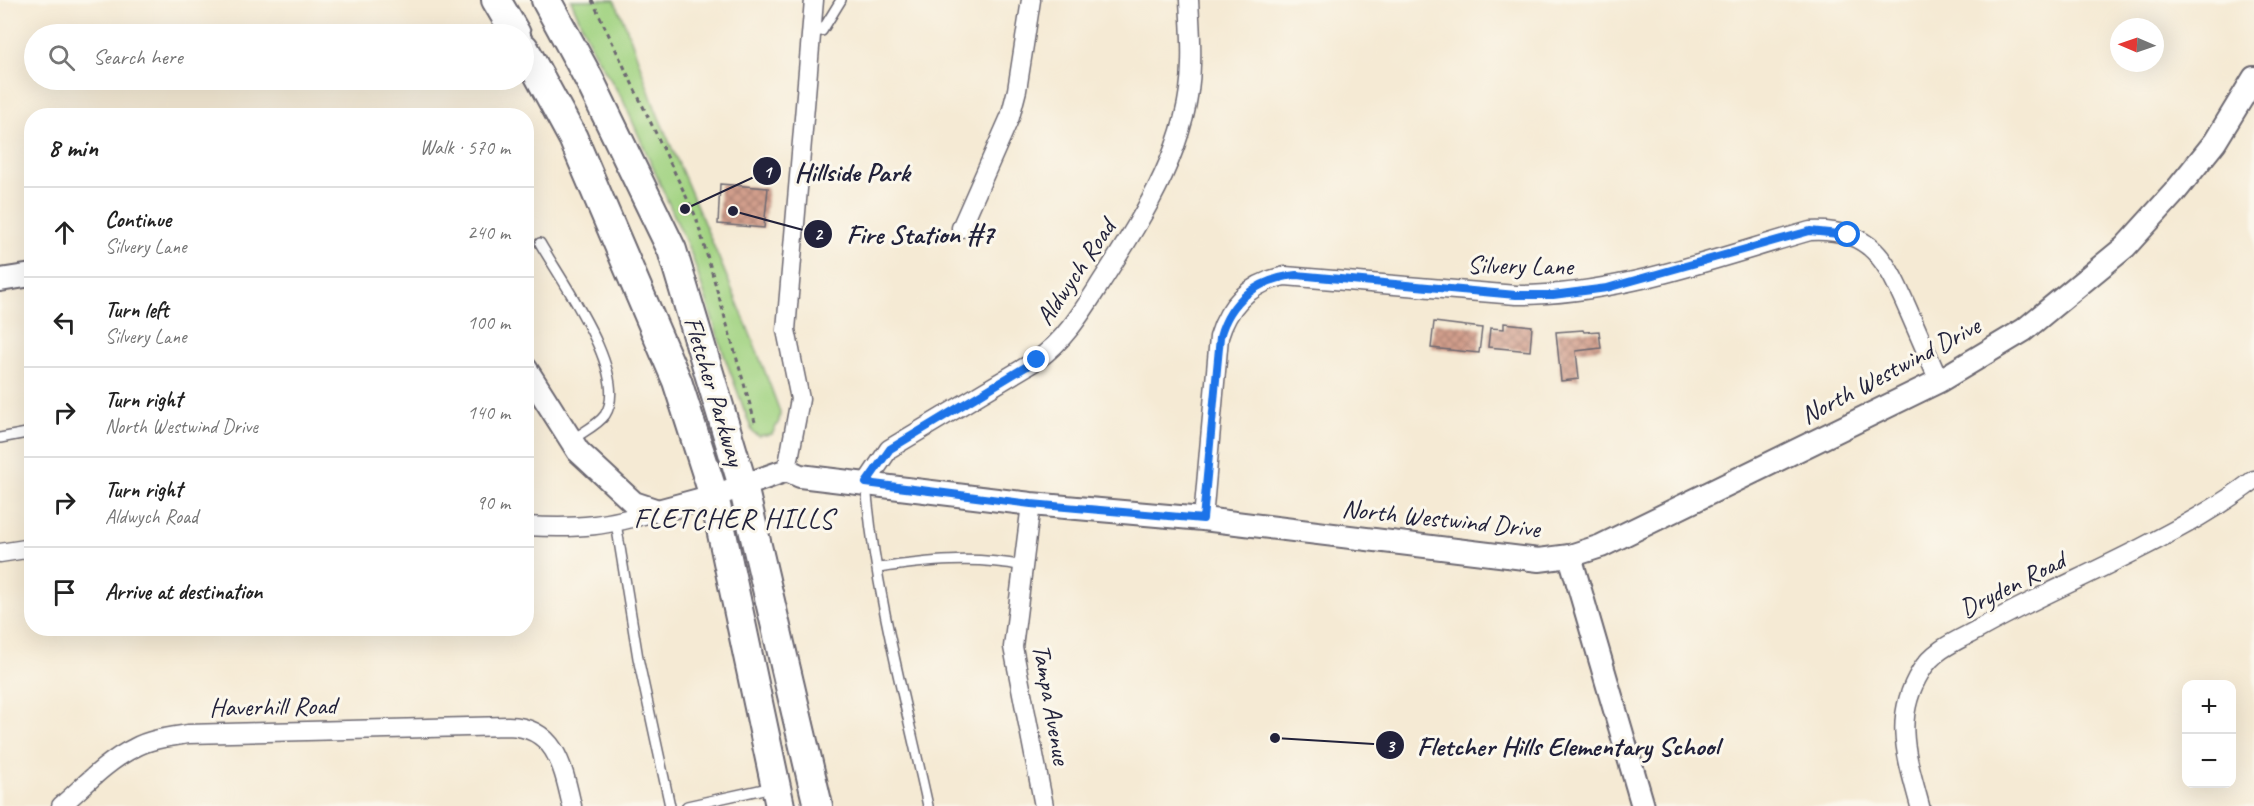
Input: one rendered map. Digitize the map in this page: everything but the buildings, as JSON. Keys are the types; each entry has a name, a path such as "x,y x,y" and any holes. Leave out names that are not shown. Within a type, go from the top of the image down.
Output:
{"main road":[{"path":"496,0 510,24"},
{"name":"Fletcher Parkway","path":"546,0 589,79 672,250 743,486 818,806"},
{"name":"Fletcher Parkway","path":"534,66 573,138 677,381 714,496 778,796"}],"street":[{"path":"534,527 572,529 616,523 714,496 787,470 800,399 786,330 814,0"},
{"path":"961,228 1010,117 1017,90 1031,0"},
{"name":"Aldwych Road","path":"866,483 890,449 1037,360 1057,345 1075,323 1138,224 1172,156 1183,121 1190,83 1189,0"},
{"name":"North Westwind Drive","path":"787,470 800,476 1031,504 1203,519 1539,560 1570,556 1600,546 1939,381 2024,330 2125,247 2174,193 2214,142 2254,78"},
{"name":"Silvery Lane","path":"1203,519 1223,324 1245,294 1264,282 1285,276 1516,295 1553,295 1607,288 1810,231 1835,232 1853,238 1871,248 1890,269 1939,381"},
{"path":"0,280 24,276"},
{"path":"534,381 578,451 634,503 658,511"},
{"name":"Dryden Road","path":"1920,806 1904,749 1904,723 1910,694 1916,680 1935,653 2029,600 2161,538 2200,517 2254,480"},
{"name":"Tampa Avenue","path":"1031,504 1013,647 1044,806"},
{"path":"0,553 24,549"},
{"path":"1570,556 1643,806"},
{"name":"Haverhill Road","path":"61,806 111,762 133,748 154,740 188,734 508,726 527,726 551,745 564,770 572,806"}],"lane":[{"path":"811,32 822,31 841,0"},
{"path":"540,243 600,348 609,378 610,400 604,416 572,440"},
{"path":"0,438 24,434"},
{"path":"866,483 879,568 928,806"},
{"path":"616,523 638,658 670,806"},
{"path":"879,568 928,561 1006,563 1023,566"},
{"path":"687,806 778,796"}],"path":[{"path":"591,0 696,218 755,422"}],"green space":[{"path":"571,0 614,0 621,14 654,105 737,302 780,412 779,421 772,434 758,436 752,431 724,355 692,256 623,100 593,51"}],"place":[{"name":"Hillside Park","path":"685,209"},
{"name":"Fire Station #7","path":"733,211"},
{"name":"Fletcher Hills Elementary School","path":"1275,738"}],"district":[{"name":"FLETCHER HILLS","path":"734,518"}],"route":[{"path":"1037,360 890,449 875,466 866,483 1031,504 1203,519 1223,324 1236,303 1254,287 1264,282 1296,275 1516,295 1553,295 1607,288 1810,231 1848,235"}]}
